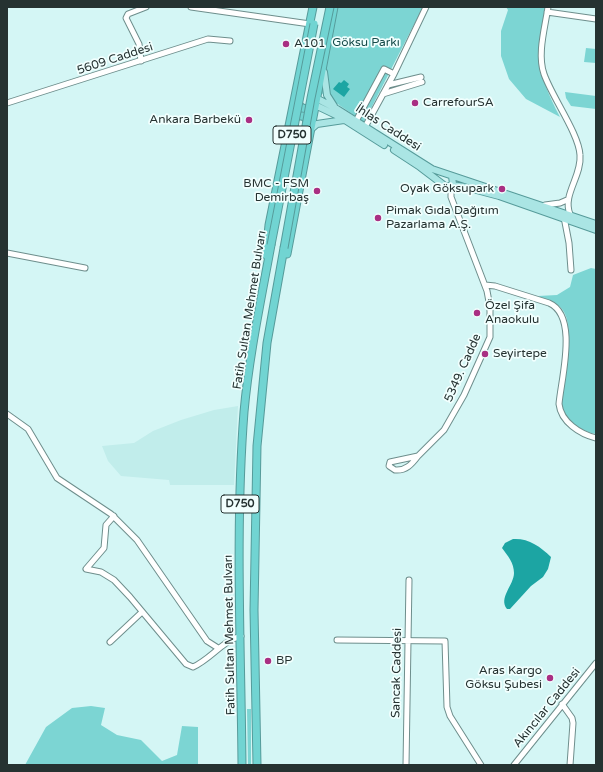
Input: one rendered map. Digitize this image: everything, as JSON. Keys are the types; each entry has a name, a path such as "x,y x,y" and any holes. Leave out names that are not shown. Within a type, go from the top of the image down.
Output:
{"highway":[{"path":"267,265 266,249 269,225 313,7"},
{"name":"Fatih Sultan Mehmet Bulvarı","path":"242,765 240,513 244,411 255,330 317,7"},
{"name":"Fatih Sultan Mehmet Bulvarı","path":"257,765 254,610 257,446 266,343 311,98 330,7"},
{"path":"280,268 287,253 334,7"},
{"path":"300,76 302,82 308,85 314,85 320,81"},
{"path":"296,97 308,91 316,102"},
{"path":"296,97 300,107 305,109 316,102"},
{"path":"291,120 296,116 303,116 309,120 311,128"}],"main road":[{"path":"327,41 324,84 329,100 337,108"},
{"name":"İhlas Caddesi","path":"316,102 337,108 425,165 450,175 545,205 569,216"},
{"name":"İhlas Caddesi","path":"316,102 448,186 479,190 569,216"},
{"path":"311,128 317,124 344,120"},
{"path":"450,175 454,182 448,186 442,180 450,175"},
{"path":"569,216 596,224"},
{"path":"569,216 596,230"}],"street":[{"path":"141,61 139,44 126,18 128,14 146,7"},
{"path":"190,7 310,24"},
{"path":"365,127 394,74 426,7"},
{"path":"571,270 567,200 579,170 580,156 576,140 544,74 542,56 547,9 596,19"},
{"name":"5609 Caddesi","path":"7,103 208,39 230,41"},
{"path":"356,121 384,69 394,74"},
{"path":"383,94 421,79 388,85"},
{"name":"5349. Cadde","path":"418,456 390,462 389,466 395,470 404,469 413,463 418,456 434,442 451,421 488,343 490,331 490,307 484,285 448,186"},
{"path":"545,205 560,204 567,200"},
{"path":"7,253 85,268"},
{"path":"484,285 498,287 555,305 560,312 565,326 566,338 559,400 560,412 574,428 596,438"},
{"path":"7,414 28,429 57,478 114,516 146,552 207,641 218,648"},
{"path":"114,516 106,525 104,548 86,569 101,572 114,580 186,664 193,667 233,638 241,636"},
{"name":"Sancak Caddesi","path":"406,765 409,580"},
{"path":"110,642 142,612"},
{"path":"337,640 408,642 446,641 448,712 481,765"},
{"name":"Akıncılar Caddesi","path":"514,765 596,663"},
{"path":"562,704 572,718 573,723 570,765"}],"shaded area":[{"path":"344,80 349,84 347,87 350,89 344,97 333,89 339,82 341,83"},
{"path":"238,406 234,485 170,485 169,480 121,476 108,461 102,446 134,443 153,431 181,420 214,410"},
{"path":"513,539 529,541 543,549 551,557 548,569 543,577 531,586 510,609 507,609 504,600 512,582 514,569 502,548 505,543"}],"green space":[{"name":"Göksu Parkı","path":"338,7 423,7 364,122 320,92"},
{"path":"506,7 545,7 540,64 546,87 560,117 526,99 509,79 501,56 501,31 508,10"},
{"path":"586,48 596,49 596,63 584,62"},
{"path":"565,92 596,96 596,109 571,106 566,98"},
{"path":"591,268 596,269 596,434 585,431 576,426 562,409 568,342 566,318 559,306 538,296 557,295 570,287 573,275"},
{"path":"91,706 105,708 101,725 117,735 141,740 162,761 177,755 182,726 198,727 198,765 25,765 46,727 72,708"},
{"path":"247,709 251,709 251,765 248,765"}],"place":[{"name":"A101","path":"286,44"},
{"name":"CarrefourSA","path":"415,103"},
{"name":"Ankara Barbekü","path":"249,120"},
{"name":"Oyak Göksupark","path":"502,189"},
{"name":"BMC - FSM Demirbaş","path":"317,191"},
{"name":"Pimak Gıda Dağıtım Pazarlama A.Ş.","path":"378,218"},
{"name":"Özel Şifa Anaokulu","path":"477,313"},
{"name":"Seyirtepe","path":"485,354"},
{"name":"BP","path":"268,661"},
{"name":"Aras Kargo Göksu Şubesi","path":"550,678"}]}
